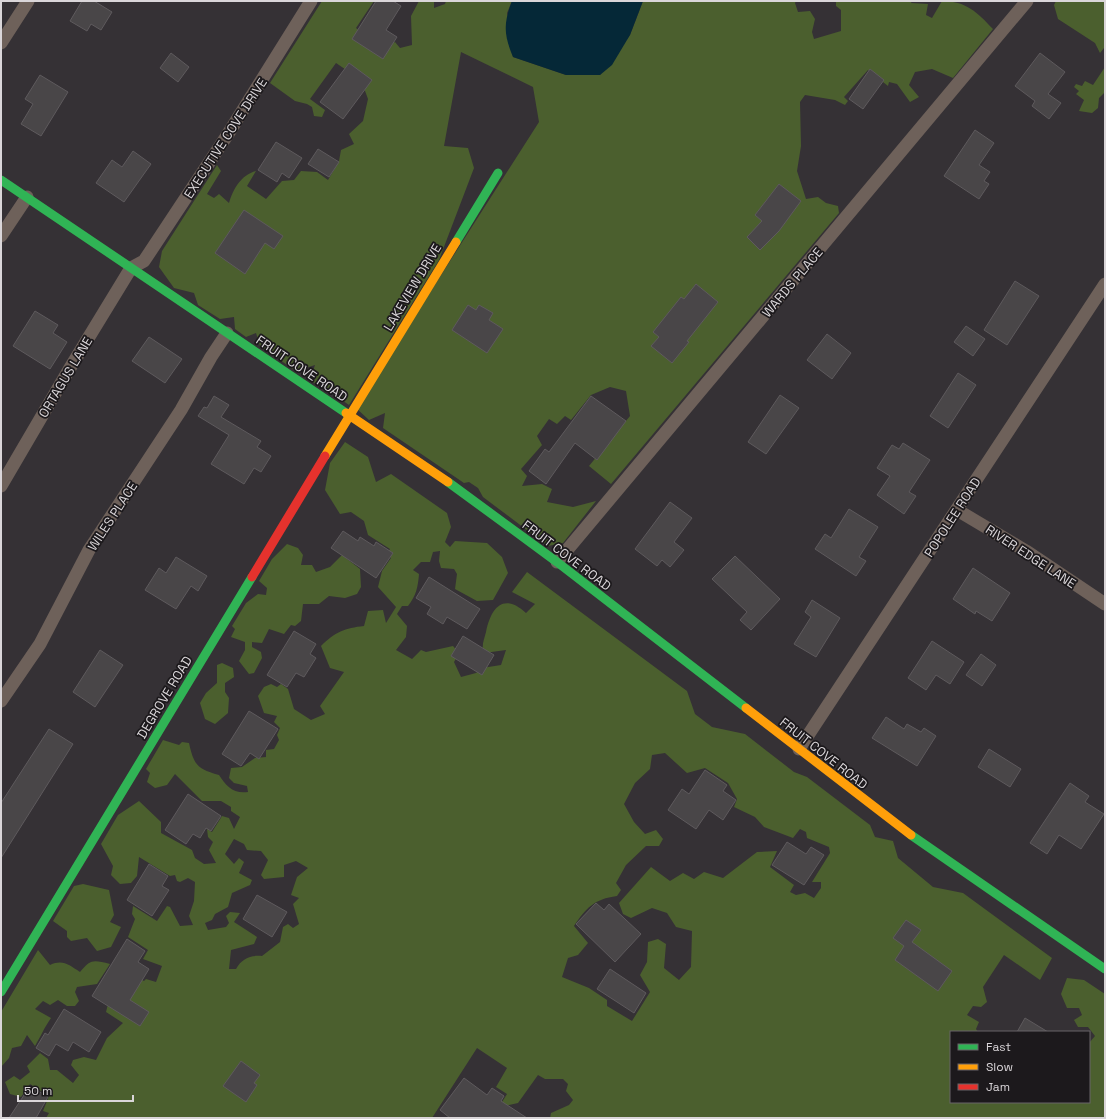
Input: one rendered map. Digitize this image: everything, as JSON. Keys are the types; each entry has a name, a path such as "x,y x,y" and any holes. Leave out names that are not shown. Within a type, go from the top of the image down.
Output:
{"street":[{"path":"1,43 28,1"},
{"name":"EXECUTIVE COVE DRIVE","path":"131,268 144,261 228,134 311,1"},
{"name":"WARDS PLACE","path":"557,562 1027,1"},
{"name":"LAKEVIEW DRIVE","path":"349,415 498,173"},
{"name":"FRUIT COVE ROAD","path":"1,180 460,490 557,562 888,818 957,868 1105,969"},
{"path":"1,236 26,197"},
{"name":"ORTAGUS LANE","path":"1,486 131,268"},
{"name":"POPOLEE ROAD","path":"799,749 1105,284"},
{"name":"WILES PLACE","path":"1,701 40,644 89,550 181,410 211,357 228,334"},
{"name":"DEGROVE ROAD","path":"1,992 349,415"},
{"name":"RIVER EDGE LANE","path":"957,510 1026,551 1105,604"}],"green space":[{"path":"322,1 374,1 356,28 374,41 384,44 395,42 400,48 412,45 411,16 419,1 434,1 434,8 445,4 446,1 512,1 507,13 513,57 566,75 600,75 630,35 643,1 796,1 795,3 798,12 810,11 815,19 812,32 814,39 841,31 841,10 836,6 836,1 912,1 911,3 928,4 926,15 932,18 942,1 958,3 964,5 982,17 993,29 953,78 932,69 915,72 909,85 919,97 910,102 897,84 889,82 888,86 868,70 844,97 848,101 845,105 835,100 805,95 800,102 801,146 797,171 806,199 818,197 826,203 838,206 839,213 611,484 589,466 630,416 626,391 610,387 591,395 571,420 565,416 557,424 549,419 537,436 542,445 521,469 527,476 522,486 542,484 552,489 547,502 573,507 596,501 563,543 548,546 483,497 478,488 469,482 464,483 383,428 385,413 369,420 356,408 539,122 533,87 461,52 444,146 468,148 474,168 439,260 349,405 336,396 333,388 322,388 321,381 314,383 310,380 315,365 296,371 280,360 280,350 270,353 260,346 256,333 246,337 235,329 234,317 220,319 198,305 194,293 174,288 159,267 162,251 217,165 221,171 207,194 214,198 219,194 229,203 238,183 246,176 256,171 247,186 266,199 282,181 294,180 301,171 317,172 328,180 339,161 341,150 354,144 349,134 363,121 368,99 361,80 336,63 310,99 325,110 322,117 314,116 312,107 295,101 270,83"},
{"path":"1056,1 1105,2 1105,49 1104,48 1100,53 1095,43 1058,19 1054,5"},
{"path":"1105,67 1105,92 1099,98 1098,108 1092,113 1079,111 1084,100 1076,94 1079,91 1074,87 1076,84 1082,86 1085,81 1093,85"},
{"path":"345,442 368,457 376,482 391,474 447,513 451,527 445,542 450,547 455,541 487,543 502,557 508,573 493,600 477,601 455,589 457,574 454,569 441,568 439,561 440,551 433,552 430,562 421,562 413,570 419,574 415,595 408,606 402,606 397,614 407,626 406,637 396,650 412,659 421,650 426,652 453,646 459,653 454,662 461,677 476,673 482,668 501,665 506,650 484,653 483,650 483,643 488,623 495,610 505,603 518,607 526,613 535,604 512,592 527,572 687,691 695,714 712,727 745,734 794,772 807,777 870,825 875,837 893,841 898,858 933,887 963,893 1052,958 1040,980 1004,955 983,987 987,1002 981,1007 973,1006 967,1015 979,1022 976,1029 977,1031 950,1031 950,1103 1090,1103 1090,1042 1095,1036 1088,1027 1078,1027 1074,1020 1082,1015 1079,1008 1067,1008 1061,994 1067,978 1084,980 1105,994 1105,1118 550,1118 551,1113 569,1105 573,1100 566,1091 568,1084 563,1079 545,1079 538,1075 518,1103 505,1106 502,1102 507,1094 496,1087 507,1068 477,1048 432,1118 46,1118 49,1113 43,1111 49,1096 30,1084 21,1097 10,1094 5,1082 14,1076 20,1080 30,1072 27,1066 40,1053 48,1059 50,1070 57,1070 73,1083 79,1075 71,1065 73,1060 84,1057 96,1060 107,1038 123,1023 106,1012 108,1004 133,975 144,981 146,979 156,982 162,966 143,959 148,950 128,937 135,919 132,914 133,906 157,921 167,906 170,907 180,926 193,925 189,916 194,901 195,882 188,878 180,882 177,881 175,875 170,876 139,857 137,876 131,883 120,884 111,875 113,866 101,844 118,815 139,801 161,822 161,833 192,850 195,858 204,864 216,863 209,850 213,842 208,837 207,829 212,832 222,816 229,818 234,829 240,817 231,811 231,807 221,801 202,801 175,774 167,785 155,788 147,782 150,773 146,769 163,740 179,745 182,742 189,743 195,761 201,768 219,775 224,783 230,788 238,792 248,792 247,786 234,783 229,778 231,768 242,767 255,758 266,757 266,750 274,749 279,740 277,735 280,728 274,722 277,716 264,713 258,696 264,687 271,684 277,687 281,684 288,689 294,709 311,720 325,714 320,706 344,672 330,668 321,646 336,634 351,628 364,626 368,611 383,610 386,623 396,607 378,587 382,571 391,558 387,554 390,549 368,535 364,521 351,512 340,514 325,490 330,463","holes":["665,753 687,773 705,768 728,783 737,799 734,807 755,817 764,827 793,838 800,829 806,832 807,838 829,847 830,853 812,882 821,882 821,888 814,898 805,893 796,895 790,892 794,885 770,867 777,851 757,852 723,878 704,872 694,879 683,873 670,881 651,867 619,903 623,914 631,918 652,908 667,913 676,927 692,931 691,967 679,980 664,968 666,944 658,939 648,942 647,962 640,975 650,992 632,1021 607,1006 607,1000 589,988 562,977 568,958 578,955 588,943 574,926 578,920 591,905 602,899 617,896 621,890 616,883 626,865 646,846 659,846 663,839 656,830 645,834 634,822 624,804 635,783 650,769 652,755","234,839 244,844 247,850 261,851 268,860 261,875 264,879 284,877 284,865 296,861 308,868 297,877 291,895 299,898 293,904 299,924 293,928 288,924 283,927 280,942 262,956 247,958 241,962 236,969 229,969 231,950 254,944 257,937 234,922 240,913 230,912 226,916 229,923 226,927 208,930 205,923 212,920 215,914 228,907 232,893 250,885 252,880 239,873 244,862 239,858 234,864 225,854"]},
{"path":"287,544 298,548 303,555 301,565 312,565 316,572 330,567 342,555 360,569 361,587 357,594 345,598 329,596 319,604 303,604 301,621 295,626 291,625 284,634 269,629 262,643 252,642 252,647 261,652 262,658 254,673 249,674 239,661 245,650 245,642 231,637 235,629 232,626 246,603 258,594 266,595 267,588 259,581 272,559"},
{"path":"222,663 233,668 234,677 225,683 225,692 229,698 228,713 215,724 205,719 200,703 206,693 217,683 217,665"},
{"path":"83,884 109,890 114,915 110,922 121,927 111,947 97,951 87,938 71,941 67,937 67,931 53,921 74,886"},
{"path":"38,950 50,965 62,963 69,965 80,972 87,965 96,961 110,964 97,984 77,987 75,992 79,1001 75,1006 67,1006 58,1000 50,1005 43,1001 35,1009 51,1018 35,1046 27,1035 21,1046 12,1048 9,1058 1,1067 1,1012"}],"water":[{"path":"512,1 643,1 630,35 612,65 600,75 566,75 513,57 506,36 507,16"}],"building":[{"path":"82,1 94,1 112,12 101,30 91,24 87,31 70,21"},
{"path":"376,1 393,1 401,6 386,30 397,37 383,59 352,39"},
{"path":"171,53 189,67 178,82 160,68"},
{"path":"1040,53 1065,72 1048,94 1061,103 1049,119 1032,106 1035,101 1015,86"},
{"path":"349,63 372,80 343,119 320,102"},
{"path":"870,69 884,80 863,109 849,99"},
{"path":"40,75 68,92 41,136 21,124 33,104 25,99"},
{"path":"975,130 994,143 979,165 990,172 984,181 989,184 979,199 944,176"},
{"path":"276,142 302,158 289,178 282,173 277,182 258,170"},
{"path":"318,149 339,162 329,177 308,164"},
{"path":"133,151 151,164 124,202 96,183 112,160 122,167"},
{"path":"779,184 801,201 779,231 760,250 747,237 762,221 755,215"},
{"path":"244,210 283,236 274,249 265,243 245,274 215,253"},
{"path":"1015,281 1039,296 1007,345 984,330"},
{"path":"696,284 718,302 687,341 689,342 672,363 651,346 659,337 653,332 681,297 684,299"},
{"path":"468,305 476,310 479,305 493,313 489,320 503,329 487,353 452,330"},
{"path":"35,311 58,325 53,333 67,342 50,369 13,346"},
{"path":"966,326 985,339 973,356 954,342"},
{"path":"827,334 851,353 832,379 807,360"},
{"path":"149,337 182,359 165,383 132,361"},
{"path":"958,373 976,385 948,428 930,416"},
{"path":"780,395 799,408 766,454 748,442"},
{"path":"214,396 229,405 221,417 261,441 257,447 271,456 261,472 254,468 244,484 211,464 229,435 198,416 204,407 207,408"},
{"path":"591,396 626,421 597,460 575,443 546,484 529,471 545,449 549,452"},
{"path":"903,443 930,460 909,492 916,496 904,514 877,495 890,476 877,468 892,445 899,449"},
{"path":"670,502 692,518 674,542 684,550 670,567 662,560 657,566 635,549"},
{"path":"849,509 878,527 859,557 866,561 856,576 815,549 825,534 831,538"},
{"path":"343,531 358,541 360,537 374,546 376,542 393,553 376,578 331,548"},
{"path":"735,556 780,599 751,630 740,620 747,612 712,579"},
{"path":"176,557 207,576 198,591 191,586 176,609 145,590 159,568 166,573"},
{"path":"973,568 1010,593 992,621 976,611 975,614 953,599"},
{"path":"429,577 480,609 467,629 447,617 443,624 427,614 431,607 416,598"},
{"path":"812,600 840,618 816,657 794,644 811,617 805,612"},
{"path":"294,631 316,644 310,654 316,658 304,677 296,673 287,687 267,675"},
{"path":"463,636 494,655 482,675 451,656"},
{"path":"932,641 964,662 950,684 936,675 926,690 908,678"},
{"path":"100,650 123,665 95,707 73,692"},
{"path":"981,654 996,665 982,686 966,675"},
{"path":"249,711 278,729 259,759 250,753 241,766 222,754"},
{"path":"886,717 904,729 907,724 921,732 924,728 936,736 917,766 872,738"},
{"path":"49,729 73,744 1,858 1,803"},
{"path":"989,749 1021,769 1010,787 978,767"},
{"path":"705,770 727,785 723,791 736,800 723,820 709,810 696,829 668,810 682,789 689,794"},
{"path":"1070,783 1089,796 1085,802 1104,814 1081,849 1059,835 1047,854 1030,843"},
{"path":"188,794 221,816 211,831 206,828 200,838 193,834 186,844 165,830"},
{"path":"787,842 806,854 811,847 824,855 804,885 772,865"},
{"path":"149,864 168,876 162,886 169,890 152,916 127,900"},
{"path":"257,895 287,912 272,937 243,919"},
{"path":"596,903 604,910 609,904 641,934 615,962 576,924"},
{"path":"906,920 921,930 912,942 952,971 938,991 895,960 904,946 893,938"},
{"path":"127,939 145,951 138,962 149,969 130,1000 149,1012 140,1026 92,996"},
{"path":"610,969 646,993 634,1013 597,989"},
{"path":"64,1009 101,1032 89,1052 73,1042 68,1051 56,1044 49,1056 36,1048 45,1033 48,1035"},
{"path":"1025,1018 1046,1031 1018,1031"},
{"path":"241,1061 260,1075 254,1083 257,1085 246,1102 223,1086"},
{"path":"464,1078 487,1095 492,1088 504,1096 501,1101 527,1118 450,1118 440,1110"},
{"path":"30,1086 48,1097 36,1118 9,1118"}],"traffic: fast":[{"path":"456,242 498,173"},
{"path":"1,180 346,413"},
{"path":"448,482 557,562 746,708"},
{"path":"1,992 252,577"},
{"path":"911,835 1105,969"}],"traffic: slow":[{"path":"325,456 456,242"},
{"path":"346,413 448,482"},
{"path":"746,708 911,835"}],"traffic: jam":[{"path":"252,577 325,456"}]}
